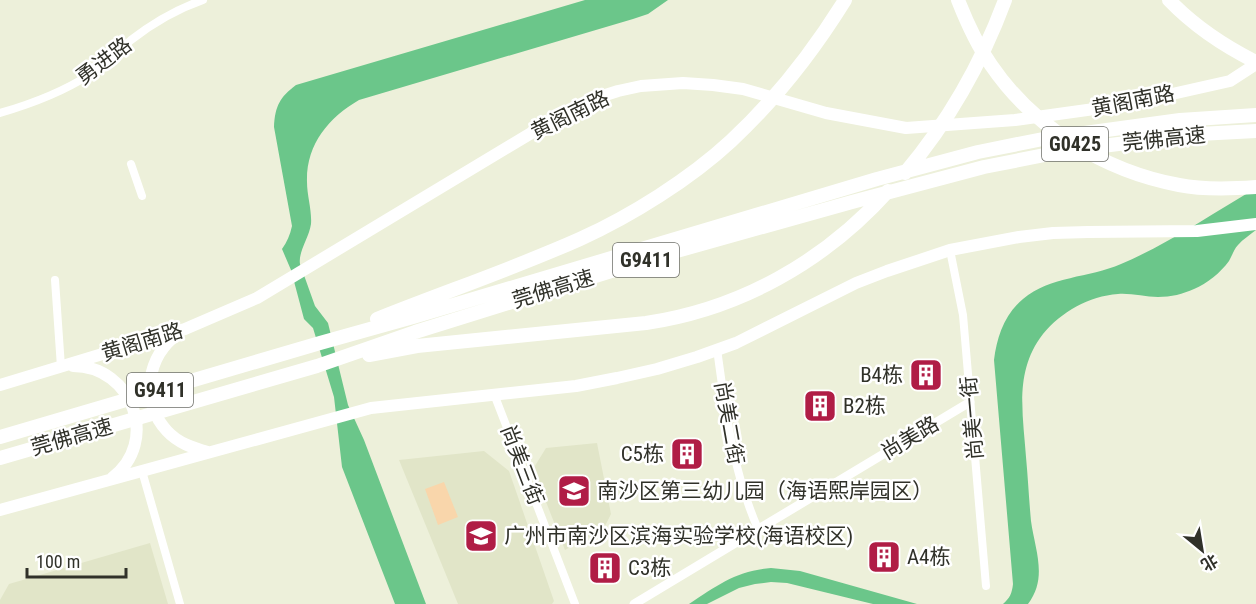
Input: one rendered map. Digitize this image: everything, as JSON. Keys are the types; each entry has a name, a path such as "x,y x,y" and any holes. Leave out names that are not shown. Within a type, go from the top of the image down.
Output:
{"highway":[{"path":"412,312 581,238 681,181 723,148 753,120 802,62 845,0"},
{"name":"G0425","path":"958,0 977,43 1004,83 1042,123 1099,159 1133,173 1180,185 1234,189 1256,186"},
{"path":"416,339 646,323 672,319 731,301 803,265 856,224 915,161 936,131 979,59 1005,0"},
{"path":"1172,3 1200,28 1256,63"},
{"name":"莞佛高速","path":"0,437 320,342 412,312 978,152 1048,138 1180,120 1256,115"},
{"name":"莞佛高速","path":"0,458 416,339 666,254 879,194 984,167 1070,150 1199,134 1256,131"}],"main road":[{"name":"黄阁南路","path":"0,385 185,329 257,298 574,108 618,91 652,85 683,83 728,87 758,93 826,113 906,128 1015,120 1123,105 1230,81 1256,63"},
{"path":"0,515 6,508 370,408 566,387 657,369 736,343 856,283 950,250 1053,233 1217,230 1256,224"},
{"path":"185,329 172,338 154,362 149,392 152,407 168,433 180,442 209,453"},
{"path":"61,367 92,368 107,375 119,385 132,404 137,427 135,443 130,458 121,471 109,480"}],"street":[{"name":"勇进路","path":"0,113 61,92 90,75 150,26 189,2 203,0"},
{"path":"131,164 142,196"},
{"name":"尚美一街","path":"950,250 963,315 986,586"},
{"path":"55,280 61,367"},
{"name":"尚美二街","path":"717,350 736,467 745,499 758,529"},
{"name":"尚美三街","path":"494,394 575,604"},
{"name":"尚美路","path":"634,604 970,402"},
{"path":"142,471 180,604"}],"shaded area":[{"path":"585,0 668,0 648,14 633,19 359,100 329,124 310,156 307,182 311,224 300,264 315,306 328,323 348,405 364,440 426,604 395,604 342,467 334,397 313,328 304,319 291,270 282,249 292,226 274,127 277,108 282,98 296,85"},
{"path":"1256,188 1256,230 1235,248 1226,265 1209,281 1190,291 1172,296 1118,294 1086,302 1067,312 1050,326 1034,348 1024,378 1022,409 1031,521 1039,574 1034,594 1028,604 1003,604 1010,595 1013,584 994,360 999,335 1006,319 1016,305 1034,291 1121,264 1173,238"},
{"name":"南沙区第三幼儿园（海语熙岸园区）","path":"597,443 611,514 604,528 565,550 533,469 546,448"},
{"name":"广州市南沙区滨海实验学校(海语校区)","path":"484,451 509,471 554,601 552,604 458,604 399,460"},
{"path":"444,482 458,517 438,525 425,489"},
{"path":"150,543 168,604 0,604 9,584"},
{"path":"771,568 800,571 917,604 873,604 787,583 771,582 739,588 707,604 689,604 737,576"}],"place":[{"name":"B4栋","path":"926,375"},
{"name":"B2栋","path":"820,406"},
{"name":"C5栋","path":"687,454"},
{"name":"南沙区第三幼儿园（海语熙岸园区）","path":"574,491"},
{"name":"广州市南沙区滨海实验学校(海语校区)","path":"481,536"},
{"name":"A4栋","path":"884,557"},
{"name":"C3栋","path":"605,568"}]}
